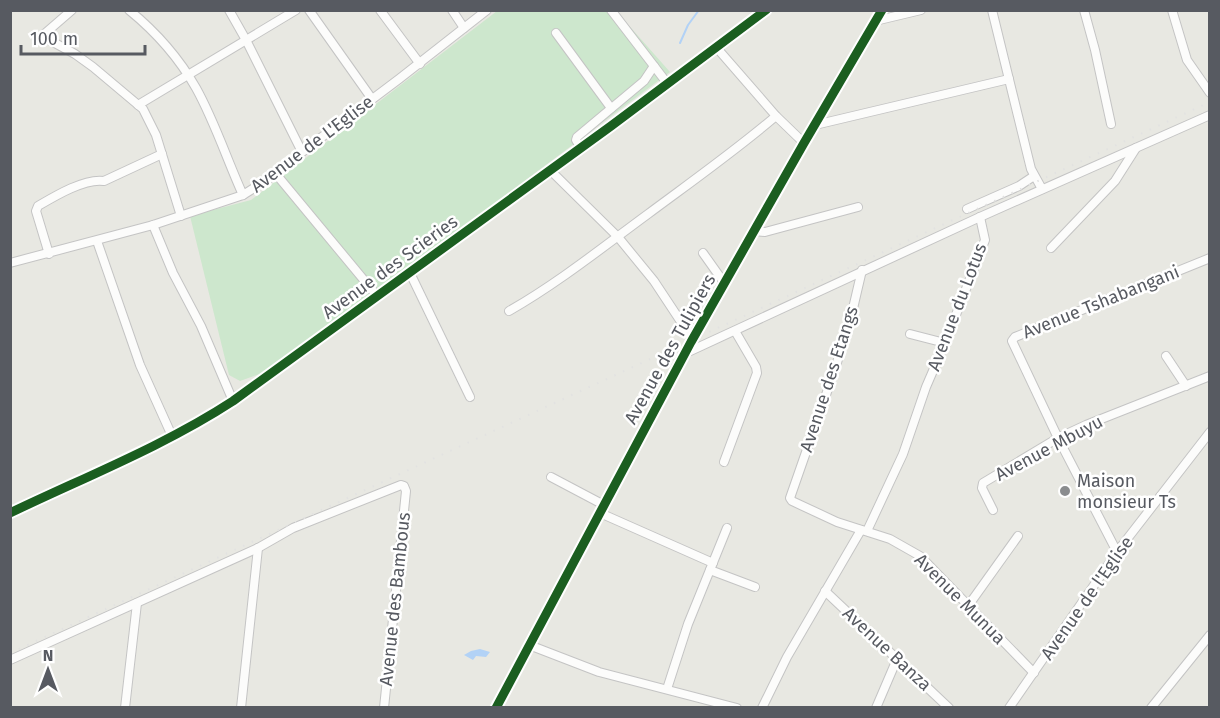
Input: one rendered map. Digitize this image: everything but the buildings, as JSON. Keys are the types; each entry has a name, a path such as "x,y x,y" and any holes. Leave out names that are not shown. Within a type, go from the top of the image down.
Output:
{"street":[{"path":"72,10 42,36 75,54 138,105 150,120 181,216"},
{"path":"129,10 153,31 188,74 209,115 243,195"},
{"path":"229,10 302,152"},
{"path":"138,105 296,10"},
{"path":"309,10 372,99"},
{"path":"380,10 420,64"},
{"path":"452,10 464,28"},
{"name":"Avenue de L'Eglise","path":"10,263 153,225 243,195 276,174 487,10"},
{"path":"611,10 667,83"},
{"name":"Avenue des Scieries","path":"10,513 172,436 233,400 378,297 766,10"},
{"name":"Avenue des Tulipiers","path":"496,708 693,340 882,10"},
{"path":"875,21 921,10"},
{"path":"992,10 1019,124 1034,176 1042,189"},
{"path":"1084,10 1111,124"},
{"path":"1172,10 1187,60 1209,93"},
{"path":"556,33 611,108"},
{"path":"716,47 776,116 804,143"},
{"path":"581,148 576,140 577,137 645,81 654,66"},
{"path":"815,125 1009,79"},
{"name":"Avenue du Lotus","path":"762,708 787,657 825,591 864,531 903,454 926,387 985,240 980,217 1209,115"},
{"path":"509,311 618,237 776,116"},
{"path":"1051,248 1115,181 1136,148"},
{"path":"49,254 36,211 38,206 65,190 94,181 104,181 162,154"},
{"path":"550,170 618,237 654,281 693,340"},
{"path":"276,174 378,297"},
{"path":"967,209 1019,186 1034,176"},
{"path":"754,231 765,232 858,207"},
{"name":"Avenue des Etangs","path":"686,353 980,217"},
{"path":"153,225 233,400"},
{"path":"97,241 140,365 172,436"},
{"path":"703,253 724,284"},
{"name":"Avenue Tshabangani","path":"1117,552 1012,344 1013,339 1209,258"},
{"name":"Avenue des Etangs","path":"793,487 835,369 862,270"},
{"path":"410,273 470,397"},
{"path":"724,462 757,373 756,367 735,331"},
{"path":"909,334 945,343"},
{"path":"1166,356 1186,386"},
{"name":"Avenue Mbuyu","path":"993,510 982,488 982,483 1086,424 1209,376"},
{"name":"Avenue de l'Eglise","path":"1010,708 1117,552 1209,432"},
{"path":"551,477 602,509 755,587"},
{"name":"Avenue des Bambous","path":"258,548 294,528 401,485 404,486 406,491 384,708"},
{"name":"Avenue Munua","path":"793,487 790,493 792,501 837,522 898,543 920,556 1034,673"},
{"path":"667,689 727,528"},
{"path":"968,606 1018,536"},
{"path":"10,660 258,548"},
{"path":"241,708 258,548"},
{"name":"Avenue Banza","path":"825,591 949,708"},
{"path":"125,708 137,603"},
{"path":"1151,708 1209,635"},
{"path":"530,645 599,672 737,708"},
{"path":"876,708 897,659"}],"green space":[{"path":"497,11 616,11 670,72 273,369 240,381 229,375 190,216 251,200"}],"water":[{"path":"480,649 490,652 486,657 476,656 473,660 464,655 471,651"}],"waterway":[{"path":"680,43 688,25 699,10"}],"railway":[{"path":"10,653 1210,102"}],"cycle path":[{"path":"10,513 152,447 233,401 611,126 766,10"},
{"path":"496,708 691,342 882,10"}],"place":[{"name":"Maison monsieur Ts","path":"1065,491"}]}
